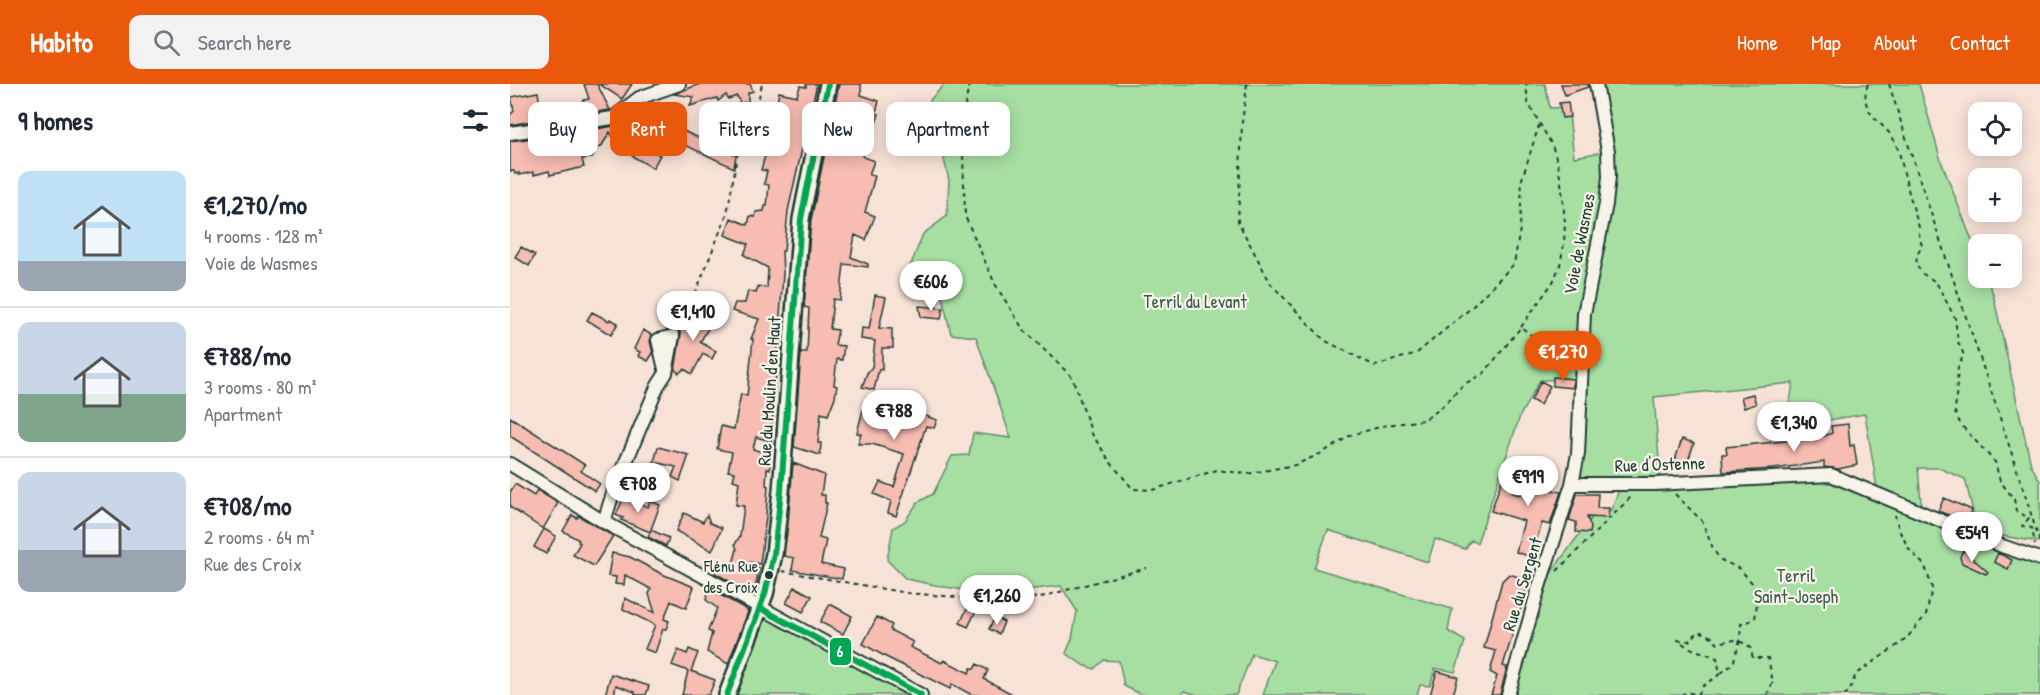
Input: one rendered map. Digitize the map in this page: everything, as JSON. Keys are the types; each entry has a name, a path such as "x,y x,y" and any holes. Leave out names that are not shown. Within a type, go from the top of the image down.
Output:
{"street":[{"path":"510,133 613,118 639,98 680,84"},
{"name":"Rue du Moulin d'en Haut","path":"727,695 760,608 774,554 781,491 801,219 828,84"},
{"name":"Voie de Wasmes","path":"1572,484 1578,454 1584,314 1606,204 1609,177 1608,152 1596,84"},
{"path":"604,522 613,493 657,387 666,373 673,336"},
{"path":"510,464 604,522 921,695"},
{"name":"Rue d'Ostenne","path":"1572,484 1649,484 1831,475 2022,552 2038,553"},
{"name":"Rue du Sergent","path":"1508,695 1572,484"}],"path":[{"path":"673,336 692,302 727,214 744,117 754,119 762,84"},
{"path":"969,84 962,124 965,216 995,284 1023,329 1072,377 1092,434 1110,463 1133,489 1152,490 1217,470 1247,474 1295,465 1322,453 1351,435 1387,425 1424,420 1441,408 1463,386 1484,373 1553,282 1560,265 1564,244 1563,200 1558,164 1552,145 1539,126 1535,112 1528,103 1526,84"},
{"path":"1247,84 1242,123 1238,222 1271,284 1324,340 1375,366 1417,353 1471,308 1514,264 1520,230 1522,179 1539,126"},
{"path":"1868,84 1866,91 1868,105 1873,117 1893,139 1919,227 1922,246 1917,255 1916,265 1923,274 1936,282 1955,318 1958,342 1964,355 1958,366 1955,413 1961,425 1995,462 2000,481 2014,499 2016,511 2029,518 2022,526 2032,528 2038,553"},
{"path":"1888,84 2013,453 2040,543"},
{"path":"1521,327 1581,372"},
{"path":"1554,574 1649,484 1676,495 1702,521 1714,551 1721,560 1740,569 1753,584 1757,603 1755,619 1741,624 1740,640 1733,664 1703,686 1698,695 1688,692 1681,695"},
{"path":"1844,695 1849,692 1856,674 1905,640 1926,615 1932,588 1925,566 1909,549 1899,530 1895,516 1902,505"},
{"path":"771,569 907,594 1005,601 1041,597 1147,568"},
{"path":"1720,674 1717,658 1690,650 1678,640 1689,641 1700,631 1712,637 1718,645 1730,639 1740,640 1750,647 1753,658 1768,658 1773,682 1767,695"}],"green space":[{"path":"945,84 1545,84 1550,108 1568,107 1574,157 1608,151 1596,84 1919,84 1941,161 1969,234 1968,288 1991,288 1993,294 2031,465 2040,481 2040,542 1978,532 1965,479 1939,468 1918,468 1922,513 2040,558 2040,695 1508,695 1538,590 1593,516 1611,510 1620,488 1572,484 1581,379 1540,380 1520,416 1477,543 1471,540 1465,549 1435,539 1428,562 1328,530 1314,568 1452,609 1448,631 1465,641 1455,672 1435,668 1430,686 1420,685 1417,695 1263,695 1275,661 1252,654 1236,695 1198,695 1184,691 1182,695 1142,695 1124,686 1119,661 1104,660 1094,669 1083,665 1066,653 1072,639 1077,611 1061,586 1006,592 977,592 906,579 887,560 893,528 905,521 918,502 933,494 952,456 969,455 973,433 1011,438 976,337 951,334 941,291 934,288 910,267 923,234 947,216 949,180 943,156 1010,156 1010,102 930,102","holes":["1793,383 1786,427 1865,414 1878,494 1831,475 1661,484 1654,397"]},
{"path":"760,608 924,695 727,695"}],"building":[{"path":"584,84 597,84 610,110 598,112 598,102 584,102 583,100 589,99"},
{"path":"599,84 632,84 622,99"},
{"path":"700,84 750,84 753,91 748,93 748,102 740,102 737,96 728,99 726,95 718,101 717,98 690,106 694,97 674,94"},
{"path":"806,84 817,84 813,102 802,102 802,150 788,211 784,251 782,251 783,274 771,441 756,437 753,449 770,455 760,564 749,562 759,568 754,595 715,573 718,564 732,568 744,506 736,505 739,482 733,480 735,472 728,471 732,452 717,449 721,426 734,429 741,394 747,396 753,339 751,339 759,319 732,311 735,303 745,303 748,291 756,293 758,287 767,288 768,268 744,255 748,244 725,235 731,218 748,225 750,216 755,217 756,212 764,211 767,206 769,185 764,184 767,171 761,170 765,156 790,156 790,102 777,102 779,92 797,96 800,86 806,87"},
{"path":"839,84 861,84 861,95 879,101 876,113 879,114 875,126 874,102 835,102"},
{"path":"1561,84 1588,84 1588,87 1565,95"},
{"path":"538,92 539,102 528,102 528,122 510,125 510,115 514,111 511,97"},
{"path":"1568,102 1570,117 1562,118 1559,103"},
{"path":"610,127 610,132 601,147 598,148 598,129"},
{"path":"687,133 699,138 699,152 687,146"},
{"path":"528,139 528,156 593,156 582,159 584,167 550,175 549,171 534,175 533,172 519,175 519,173 515,174 514,171 510,171 510,141"},
{"path":"632,156 659,156 653,168"},
{"path":"708,156 736,156 734,168"},
{"path":"824,156 862,156 874,161 869,175 875,176 865,212 875,216 866,240 855,235 851,257 868,264 868,267 844,264 840,300 833,299 830,329 838,330 835,345 844,346 842,360 837,359 835,397 828,415 821,413 818,443 821,443 820,455 794,447 801,353 807,353 809,308 804,307 811,220"},
{"path":"521,247 535,255 529,266 515,257"},
{"path":"875,295 886,297 879,328 892,329 893,348 882,348 882,370 879,369 874,390 862,387 872,367 875,341 861,339 862,328 869,329"},
{"path":"699,306 709,312 703,324 709,327 700,342 716,351 712,359 703,354 692,374 684,369 679,373 675,370 681,334 673,328 678,320 687,325"},
{"path":"919,306 943,308 941,319 921,317"},
{"path":"592,312 618,323 611,335 587,320"},
{"path":"643,330 652,335 650,341 653,353 648,361 638,356 640,352 634,349"},
{"path":"1553,377 1573,379 1573,388 1553,386"},
{"path":"1541,381 1550,386 1540,405 1531,400"},
{"path":"1753,394 1756,404 1744,408 1741,397"},
{"path":"871,397 937,420 934,428 926,426 896,516 888,513 891,501 874,494 880,482 894,487 904,454 872,444 858,444 861,434 857,433 863,410 867,410"},
{"path":"510,417 585,465 581,471 600,484 595,491 510,436"},
{"path":"1848,424 1850,446 1854,445 1857,465 1838,469 1824,467 1824,462 1774,469 1723,472 1722,454 1727,454 1726,447 1785,441 1800,436 1800,440 1824,436 1832,433 1831,426"},
{"path":"1682,439 1694,443 1686,467 1674,463"},
{"path":"658,447 689,455 680,481 672,477 676,467 654,462"},
{"path":"793,463 824,475 821,495 825,495 825,503 827,503 819,538 826,540 821,564 844,569 842,579 792,570 794,558 784,556"},
{"path":"1542,463 1553,465 1548,489 1561,492 1550,525 1542,523 1531,557 1516,552 1524,521 1491,511 1505,471 1517,474 1512,493 1529,497 1532,485 1537,486"},
{"path":"515,484 534,496 537,490 558,503 543,529 510,507 510,492"},
{"path":"1577,494 1598,494 1597,508 1609,508 1608,518 1587,517 1591,527 1590,533 1576,532 1576,522 1569,520"},
{"path":"624,497 648,507 650,501 660,505 650,532 621,520 623,518 616,515"},
{"path":"1944,498 1972,510 1969,523 1938,511"},
{"path":"684,513 703,522 707,515 710,523 722,528 712,551 676,531"},
{"path":"572,515 577,518 579,516 613,536 594,566 573,555 580,543 579,540 563,531"},
{"path":"544,529 556,536 546,554 534,547"},
{"path":"651,530 669,538 666,546 648,537"},
{"path":"1963,550 1988,572 1986,574 1962,563 1960,557"},
{"path":"612,553 630,557 662,574 694,587 686,608 671,601 664,619 669,621 666,629 663,629 655,653 645,649 655,625 623,609 625,598 655,613 649,594 651,589 625,575 624,585 615,584 616,577 608,576"},
{"path":"1998,553 2012,560 2008,569 1994,562"},
{"path":"1509,574 1529,580 1503,666 1507,667 1500,695 1491,695 1497,676 1490,672 1496,651 1484,648 1502,581"},
{"path":"795,587 812,596 803,612 786,603"},
{"path":"709,589 748,612 728,664 707,652 712,633 708,631 717,608 706,600"},
{"path":"830,604 852,616 843,634 820,622"},
{"path":"968,607 976,611 968,627 960,623"},
{"path":"877,617 892,625 890,629 892,631 913,642 910,647 942,663 944,660 969,673 971,668 974,669 977,664 988,670 984,679 1014,695 972,695 952,684 950,689 863,644"},
{"path":"995,617 1004,622 999,634 989,629"},
{"path":"689,649 698,653 691,671 715,680 709,695 682,695 688,671 672,665 678,650 687,654"},
{"path":"1437,671 1458,677 1453,695 1430,695"},
{"path":"611,674 649,686 646,695 635,695 635,692 616,685 614,695 605,695"}],"transit line":[{"name":"6","path":"727,695 765,594 774,554 781,491 801,219 828,84"},
{"name":"6","path":"760,608 921,695"}],"place":[{"name":"Flénu Rue des Croix","path":"769,575"}],"park label":[{"name":"Terril du Levant","path":"1195,301"},
{"name":"Terril Saint-Joseph","path":"1796,585"}]}
